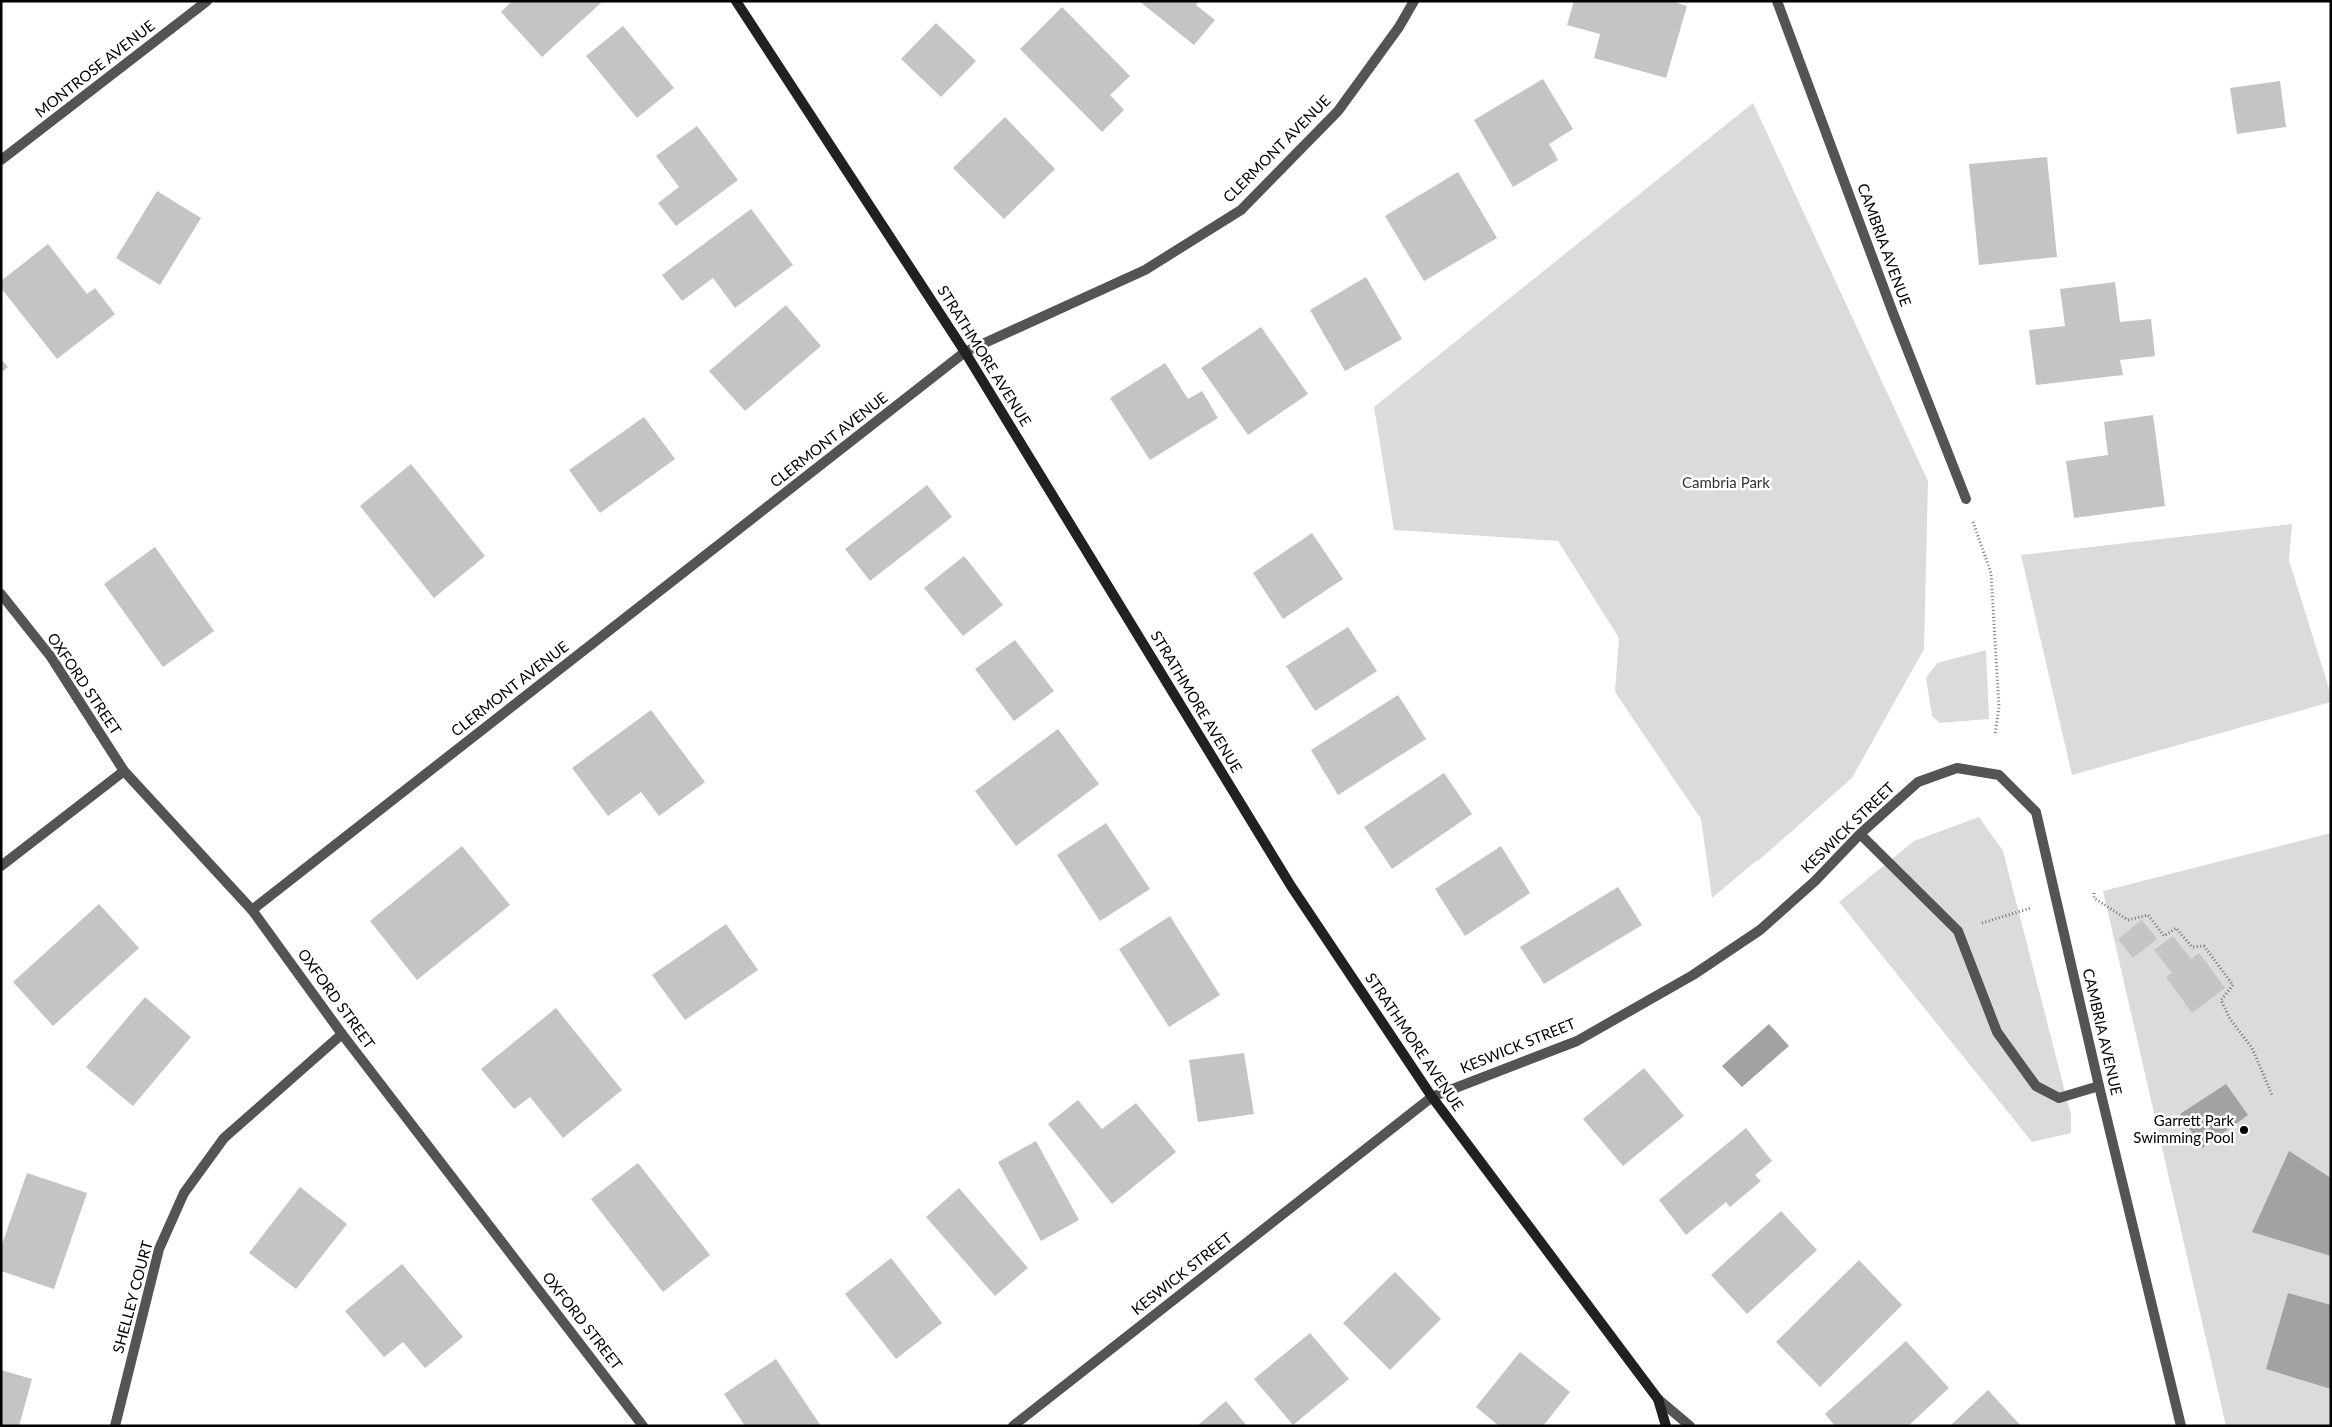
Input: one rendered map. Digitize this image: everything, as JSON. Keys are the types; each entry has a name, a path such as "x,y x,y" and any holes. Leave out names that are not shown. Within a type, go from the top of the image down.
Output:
{"main road":[{"name":"STRATHMORE AVENUE","path":"736,1 965,352 1291,886 1432,1096 1658,1399"},
{"path":"1658,1399 1666,1426"}],"street":[{"name":"MONTROSE AVENUE","path":"1,160 207,1"},
{"name":"CLERMONT AVENUE","path":"252,910 965,352 1145,270 1240,210 1338,111 1399,27 1414,1"},
{"name":"CAMBRIA AVENUE","path":"1777,1 1886,295 1966,499"},
{"name":"OXFORD STREET","path":"1,594 51,657 124,771 252,910 342,1034 643,1426"},
{"name":"KESWICK STREET","path":"1012,1426 1432,1096 1577,1041 1693,975 1760,930 1815,881 1860,834 1918,782 1956,768 1999,775"},
{"path":"1,866 124,771"},
{"name":"CAMBRIA AVENUE","path":"1999,775 2036,812 2099,1086 2181,1426"},
{"path":"1860,834 1958,931 1997,1032 2036,1086 2059,1098 2099,1086"},
{"name":"SHELLEY COURT","path":"115,1426 159,1249 184,1193 224,1138 342,1034"},
{"path":"1658,1399 1690,1426"}],"path":[{"path":"1966,499 1991,573 1999,707 1995,735"},
{"path":"2094,893 2094,898 2128,920 2148,915 2164,936 2176,928 2192,947 2204,946 2233,985 2221,1000 2230,1020 2252,1048 2272,1095"},
{"path":"1958,931 2032,907"}],"green space":[{"name":"Cambria Park","path":"1753,103 1928,481 1924,649 1852,778 1758,861 1712,898 1701,819 1615,692 1619,638 1558,541 1394,530 1374,407"},
{"path":"2292,524 2289,560 2331,695 2331,702 2072,775 2021,555"},
{"path":"1986,650 1989,719 1940,723 1932,716 1926,678 1937,663"},
{"path":"1979,817 2003,851 2071,1115 2071,1133 2032,1142 1839,902 1914,841"},
{"name":"Garrett Park Swimming Pool","path":"2331,833 2331,1426 2226,1426 2103,891"}],"shaded area":[{"path":"1769,1024 1789,1046 1742,1087 1722,1066"},
{"path":"2226,1084 2248,1115 2202,1148 2180,1114"},
{"path":"2289,1151 2331,1178 2331,1256 2252,1232"},
{"path":"2288,1293 2331,1305 2331,1389 2266,1369"}],"building":[{"path":"512,1 603,1 542,57 501,12"},
{"path":"1139,1 1199,1 1196,5 1215,20 1194,45"},
{"path":"1574,1 1671,1 1687,6 1666,78 1594,58 1600,34 1567,25"},
{"path":"1062,7 1130,76 1110,95 1124,110 1102,132 1020,49"},
{"path":"936,23 976,61 941,97 901,59"},
{"path":"623,26 674,88 637,118 586,56"},
{"path":"1543,79 1573,129 1549,144 1558,160 1513,187 1474,120"},
{"path":"2280,81 2286,127 2237,134 2230,88"},
{"path":"1005,117 1055,169 1004,219 953,168"},
{"path":"697,126 738,180 676,226 658,203 679,187 656,156"},
{"path":"2047,157 2057,257 1979,265 1969,164"},
{"path":"1458,172 1497,238 1424,281 1385,216"},
{"path":"157,191 201,218 160,285 116,258"},
{"path":"751,209 793,265 735,308 713,278 682,301 662,275"},
{"path":"48,244 87,294 95,288 115,314 57,359 1,288 1,281"},
{"path":"1366,277 1402,339 1345,371 1310,310"},
{"path":"2115,282 2120,322 2151,319 2155,356 2120,360 2123,375 2036,385 2029,330 2065,326 2060,289"},
{"path":"786,305 821,346 745,411 709,371"},
{"path":"1261,327 1308,394 1248,435 1201,368"},
{"path":"1,359 8,367 1,373"},
{"path":"1165,363 1188,399 1202,391 1218,418 1150,460 1110,398"},
{"path":"2153,415 2165,506 2074,518 2066,461 2108,455 2104,422"},
{"path":"644,417 675,459 600,513 569,470"},
{"path":"411,464 485,556 434,598 360,506"},
{"path":"927,485 952,517 870,581 845,549"},
{"path":"1312,533 1343,579 1283,619 1253,573"},
{"path":"155,547 214,631 163,667 104,584"},
{"path":"964,556 1003,605 963,636 924,588"},
{"path":"1348,627 1377,671 1315,711 1286,666"},
{"path":"1015,640 1054,691 1014,721 975,669"},
{"path":"1398,695 1426,739 1338,795 1311,750"},
{"path":"651,710 705,782 659,816 641,792 608,816 572,768"},
{"path":"1058,729 1099,784 1016,846 975,791"},
{"path":"1444,773 1472,814 1392,869 1364,827"},
{"path":"1106,823 1150,889 1100,921 1057,855"},
{"path":"462,846 510,905 417,980 370,921"},
{"path":"1501,846 1530,893 1465,936 1435,889"},
{"path":"1618,887 1642,925 1544,984 1520,947"},
{"path":"99,904 139,948 53,1026 13,982"},
{"path":"1170,916 1220,995 1169,1027 1119,949"},
{"path":"2142,920 2157,939 2133,958 2118,939"},
{"path":"726,924 758,970 685,1020 652,975"},
{"path":"2173,936 2191,959 2199,953 2225,988 2192,1013 2166,977 2172,973 2154,950"},
{"path":"145,997 191,1037 133,1106 86,1067"},
{"path":"556,1008 622,1090 563,1138 530,1097 514,1109 481,1069"},
{"path":"1244,1053 1254,1114 1198,1122 1189,1060"},
{"path":"1644,1068 1684,1116 1623,1166 1583,1119"},
{"path":"1078,1100 1102,1129 1136,1103 1176,1152 1112,1204 1048,1124"},
{"path":"1746,1128 1772,1161 1755,1175 1761,1181 1730,1207 1726,1202 1686,1235 1659,1200"},
{"path":"1036,1141 1079,1220 1041,1241 998,1162"},
{"path":"638,1163 710,1255 663,1292 591,1199"},
{"path":"27,1173 87,1193 54,1289 1,1271 1,1247"},
{"path":"300,1187 347,1224 296,1289 249,1253"},
{"path":"959,1188 1028,1268 995,1296 926,1217"},
{"path":"1781,1211 1817,1250 1747,1314 1711,1275"},
{"path":"891,1258 942,1323 896,1359 845,1294"},
{"path":"1859,1260 1902,1305 1820,1387 1776,1342"},
{"path":"402,1264 463,1337 425,1368 403,1342 384,1357 345,1311"},
{"path":"1395,1272 1441,1319 1390,1370 1343,1323"},
{"path":"1310,1333 1349,1379 1293,1425 1254,1379"},
{"path":"1906,1341 1949,1388 1908,1426 1835,1426 1825,1414"},
{"path":"1520,1352 1570,1392 1543,1426 1499,1426 1476,1407"},
{"path":"776,1359 821,1426 745,1426 724,1394"},
{"path":"1,1370 32,1379 19,1426 1,1426"},
{"path":"1988,1390 2021,1426 1950,1426"},
{"path":"1226,1401 1247,1426 1197,1426"}],"place":[{"name":"Garrett Park Swimming Pool","path":"2244,1130"}]}
